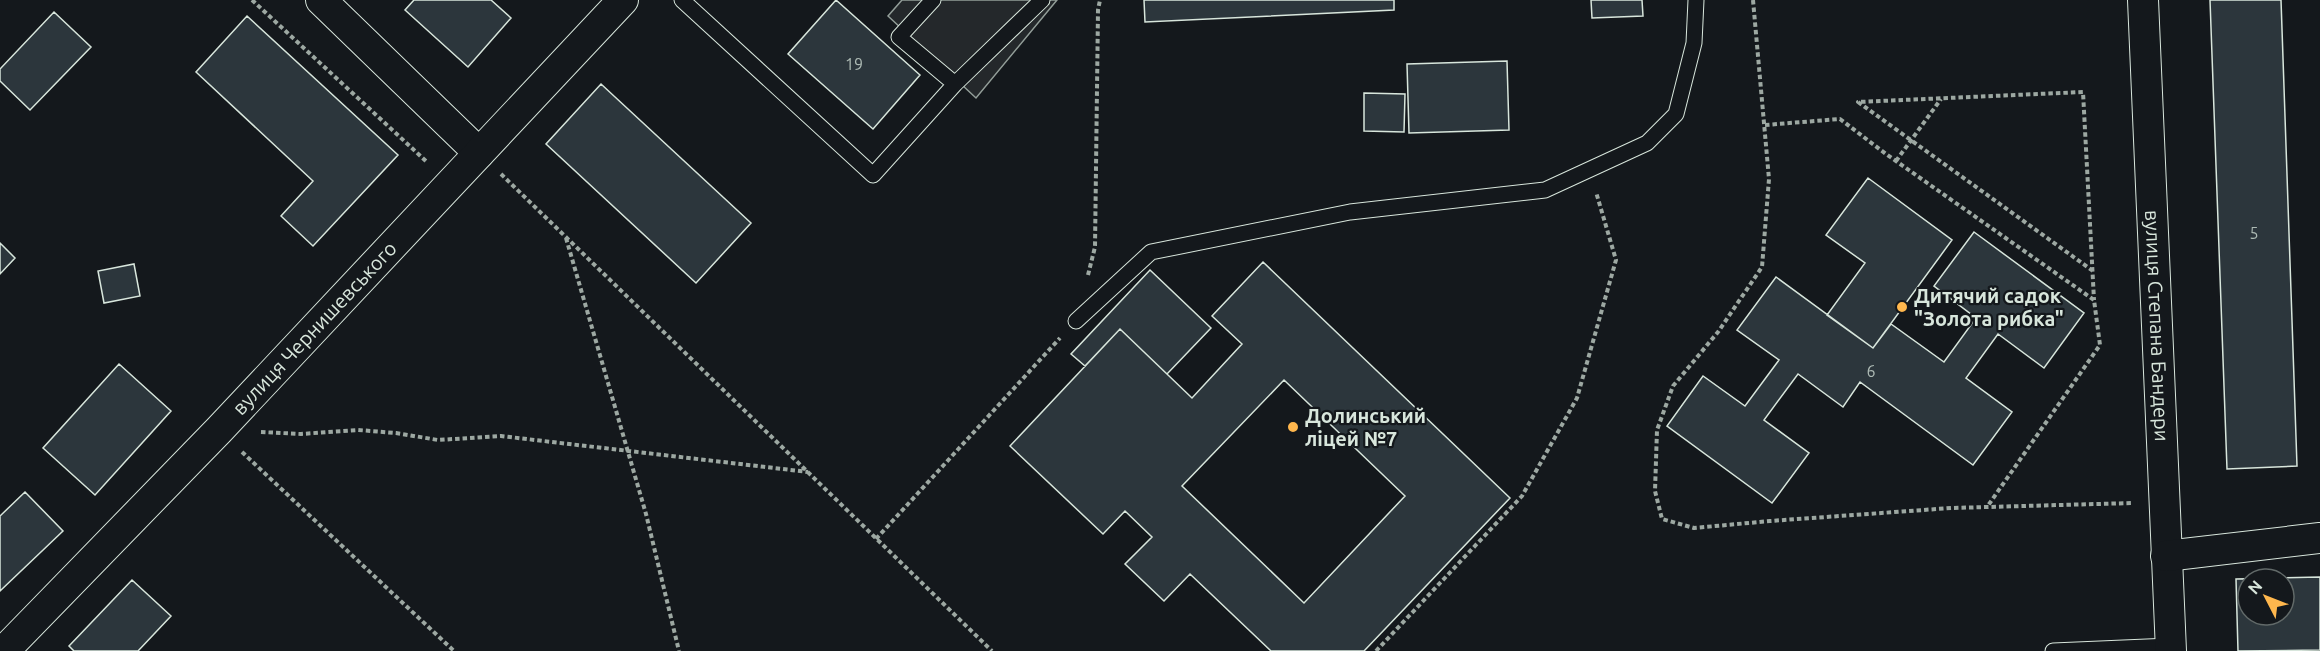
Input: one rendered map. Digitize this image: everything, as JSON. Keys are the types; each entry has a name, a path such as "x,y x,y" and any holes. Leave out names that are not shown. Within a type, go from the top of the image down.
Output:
{"street":[{"path":"321,0 479,153"},
{"name":"вулиця Чернишевського","path":"4,651 219,430 623,0"},
{"name":"вулиця Степана Бандери","path":"2143,0 2170,649"},
{"path":"2166,556 2320,538"}],"lane":[{"path":"682,0 873,175 955,84 1042,0"},
{"path":"933,0 899,37 955,84"},
{"path":"1076,321 1151,252 1350,212 1545,190 1647,143 1676,114 1694,44 1696,0"},
{"path":"2053,651 2170,649"}],"path":[{"path":"252,0 430,165"},
{"path":"876,539 1076,321 1095,248 1100,0"},
{"path":"1753,0 1769,179 1762,267 1718,332 1673,386 1657,430 1654,491 1662,519 1694,528 1986,507 2164,502"},
{"path":"1986,507 2100,345 2094,300 2093,271 2083,92 1858,102 2093,271"},
{"path":"1896,161 1941,99"},
{"path":"1765,125 1840,119 2094,300"},
{"path":"479,153 992,651"},
{"path":"1376,651 1522,496 1577,398 1616,260 1589,169"},
{"path":"566,237 646,514 679,651"},
{"path":"219,430 301,434 358,430 438,440 501,436 808,472"},
{"path":"219,430 454,651"}],"shaded area":[{"path":"902,0 1057,0 976,98 888,16"}],"building":[{"path":"414,0 491,0 511,18 468,67 405,10"},
{"path":"836,0 920,75 873,129 788,54"},
{"path":"1144,0 1394,0 1394,10 1145,22"},
{"path":"1591,0 1642,0 1643,16 1592,18"},
{"path":"2210,0 2281,0 2297,466 2227,469"},
{"path":"54,12 91,47 30,110 0,81 0,69"},
{"path":"247,16 398,155 313,246 281,216 313,181 196,72"},
{"path":"1507,61 1509,130 1409,133 1407,64"},
{"path":"601,84 751,223 696,283 546,144"},
{"path":"1364,93 1405,94 1404,132 1364,131"},
{"path":"1868,178 1952,240 1873,348 1827,315 1865,263 1826,235"},
{"path":"1974,232 2084,313 2044,368 1998,334 1966,378 2012,412 1973,465 1860,382 1843,407 1798,374 1764,420 1809,453 1772,503 1667,426 1703,376 1745,406 1779,360 1737,330 1776,277 1873,348 1891,324 1944,362 1976,318 1934,286"},
{"path":"0,243 15,258 0,274"},
{"path":"1263,262 1510,498 1364,651 1271,651 1190,574 1164,601 1125,564 1152,537 1125,511 1103,534 1010,446 1120,329 1192,398 1242,344 1212,316","holes":["1284,380 1405,496 1304,603 1182,486"]},
{"path":"134,264 140,296 104,303 98,271"},
{"path":"1150,270 1211,328 1167,374 1120,329 1085,366 1071,354"},
{"path":"119,364 171,411 95,495 43,448"},
{"path":"25,492 63,531 0,591 0,516"},
{"path":"2320,577 2320,650 2238,651 2237,627 2296,627 2296,578"},
{"path":"132,580 171,616 138,651 74,651 69,646"}],"place":[{"name":"Дитячий садок \"Золота рибка\"","path":"1902,307"},
{"name":"Долинський ліцей №7","path":"1293,427"}]}
